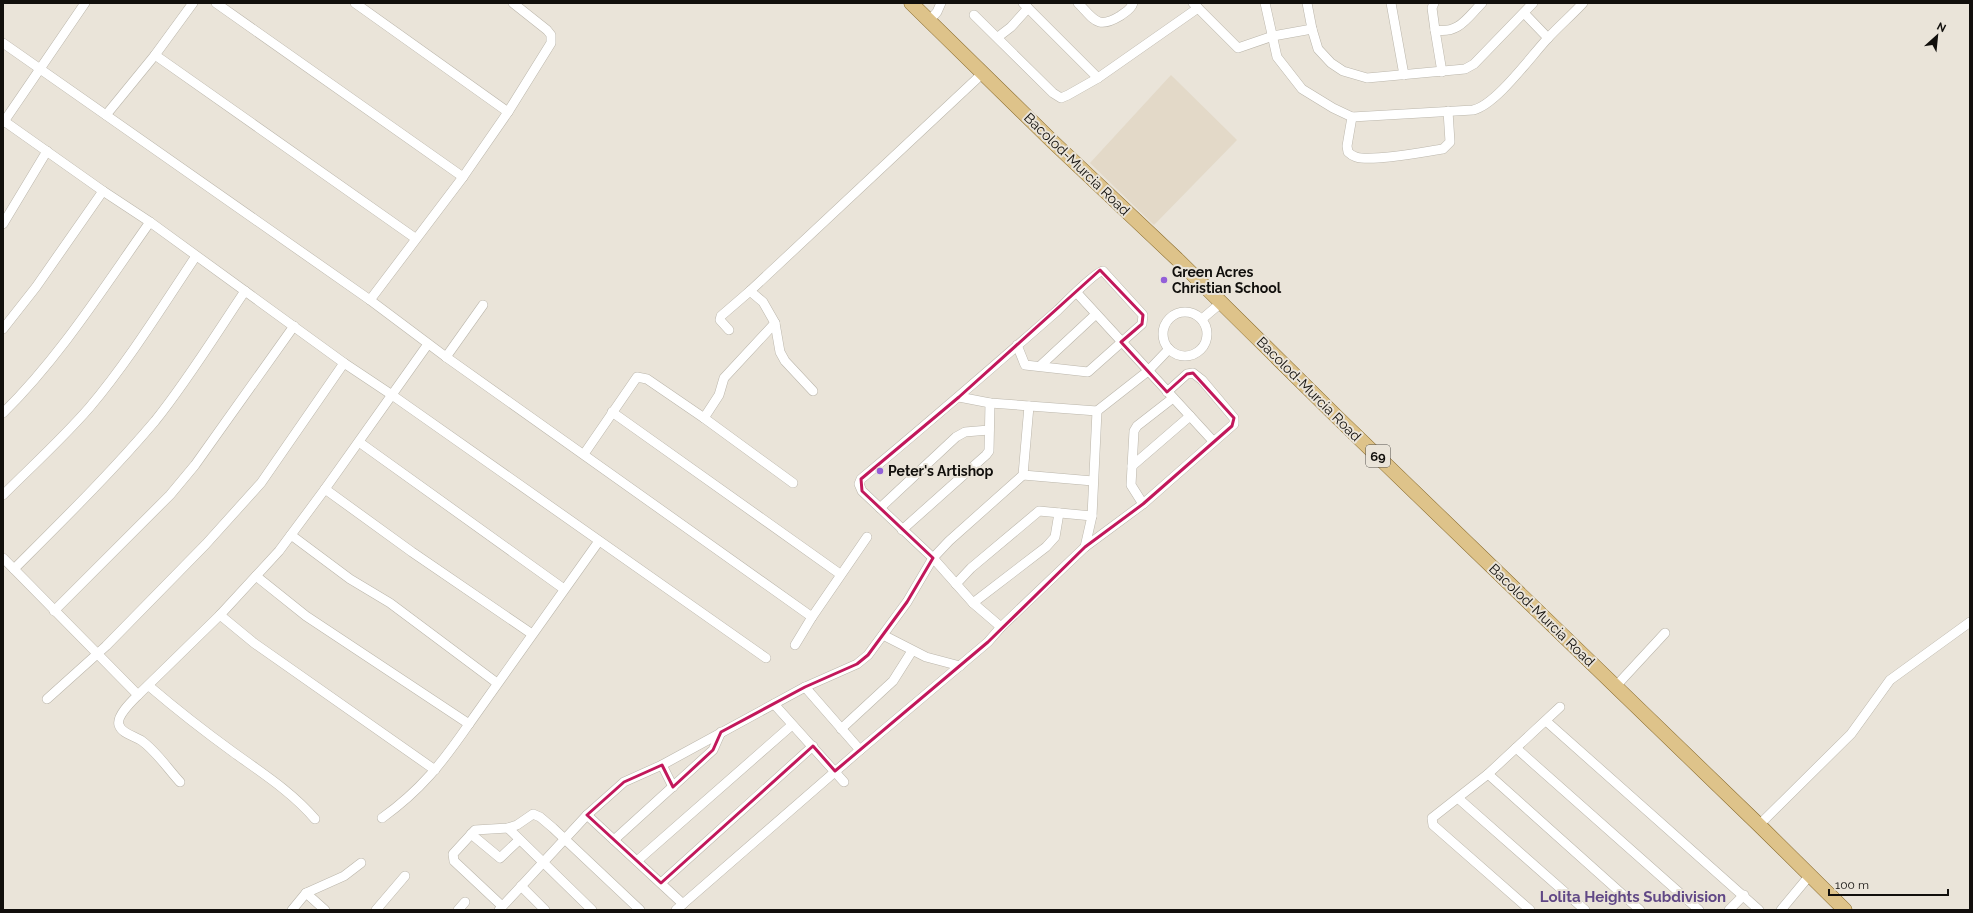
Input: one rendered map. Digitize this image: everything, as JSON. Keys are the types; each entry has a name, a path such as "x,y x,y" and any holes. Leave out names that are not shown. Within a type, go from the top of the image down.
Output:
{"main road":[{"name":"Bacolod-Murcia Road","path":"911,3 1222,302 1338,418 1759,824 1845,910"}],"street":[{"path":"85,3 4,122 150,222 344,363 392,395 766,658"},
{"path":"106,115 155,55 193,3"},
{"path":"216,3 463,177"},
{"path":"355,3 508,112"},
{"path":"370,300 463,177 508,112 552,43 551,35 547,30 513,3"},
{"path":"930,21 937,12 941,3"},
{"path":"1078,3 1094,20 1102,23 1109,22 1131,8 1133,3"},
{"path":"1265,3 1277,57 1302,89 1333,108 1352,117 1473,110 1482,107 1495,97 1548,38 1583,3"},
{"path":"1307,3 1318,49 1331,63 1343,71 1367,78 1465,69 1474,64 1533,3"},
{"path":"1391,3 1404,75"},
{"path":"1434,3 1432,13 1442,72"},
{"path":"1435,30 1445,32 1453,30 1482,3"},
{"path":"974,15 998,37 1053,93 1061,98 1098,78 1196,5 1238,48 1273,36 1312,28"},
{"path":"998,37 1011,27 1026,6 1098,78"},
{"path":"1524,13 1548,38"},
{"path":"3,43 370,300 446,357 812,617"},
{"path":"155,55 416,238"},
{"path":"729,330 720,320 721,316 983,73"},
{"path":"1352,117 1347,146 1348,152 1354,157 1375,157 1443,149 1450,142 1448,111"},
{"path":"3,224 47,151"},
{"path":"3,329 47,272 103,191"},
{"path":"3,413 73,332 150,222"},
{"path":"3,495 47,454 89,407 128,356 196,256"},
{"path":"1001,627 973,603 933,558 902,530 860,488 861,479 959,397 1017,345 1077,293 1100,270 1109,276 1143,315 1144,320 1142,324 1088,372 1026,365 1017,345"},
{"path":"750,290 763,302 775,323 782,356 813,391"},
{"path":"14,569 103,479 155,421 245,291"},
{"path":"1077,293 1213,441"},
{"path":"1202,319 1222,302"},
{"path":"446,357 484,305"},
{"path":"1184,312 1194,313 1202,319 1206,328 1207,336 1204,345 1198,352 1182,356 1170,349 1164,340 1163,330 1167,321 1174,314 1184,312"},
{"path":"1040,366 1096,314"},
{"path":"704,418 719,395 724,378 775,323"},
{"path":"54,611 170,495 195,465 294,326"},
{"path":"180,782 142,740 125,732 119,725 119,718 138,694 149,686 220,615 291,535 428,344"},
{"path":"959,397 990,403 1097,411 1148,371 1170,349"},
{"path":"47,699 98,653 206,544 261,483 344,363"},
{"path":"676,910 835,771 988,642 1001,627 1085,547 1143,504 1213,441 1232,426 1235,421 1202,380 1193,373 1187,374 1170,395 1137,426 1133,437 1131,485 1143,504"},
{"path":"584,454 635,378 641,376 704,418 793,483"},
{"path":"902,530 989,451 990,403"},
{"path":"640,910 565,840 535,814 529,815 517,825 508,828 478,829 471,834 453,854 454,861 500,908 565,840 587,815 624,782 662,765 805,687 857,664 876,647 882,635 907,602 933,558 949,541 1023,475 1029,406"},
{"path":"1085,547 1092,516 1097,411"},
{"path":"612,412 840,574"},
{"path":"1132,466 1190,416"},
{"path":"880,508 956,437 966,432 989,430"},
{"path":"359,442 564,589"},
{"path":"1023,475 1093,481"},
{"path":"325,489 412,552 532,634"},
{"path":"956,584 971,568 1038,511 1092,516"},
{"path":"973,603 1046,547 1055,536 1059,513"},
{"path":"291,535 350,579 390,603 497,683"},
{"path":"795,645 840,574 867,537"},
{"path":"382,818 412,795 435,770 599,541"},
{"path":"3,558 138,694"},
{"path":"256,576 306,616 468,724"},
{"path":"220,615 254,643 435,770"},
{"path":"1759,824 1852,734 1890,680 1970,622"},
{"path":"1616,686 1664,633"},
{"path":"882,635 926,657 960,666"},
{"path":"841,730 893,681 912,651"},
{"path":"149,686 191,721 281,786 305,807 315,819"},
{"path":"805,687 860,750"},
{"path":"774,704 844,782"},
{"path":"1530,910 1433,825 1432,818 1459,799 1488,774 1560,707"},
{"path":"1546,721 1744,895 1759,910"},
{"path":"637,861 792,725"},
{"path":"614,840 674,787 717,746 721,732"},
{"path":"660,883 813,746"},
{"path":"1516,748 1699,910"},
{"path":"662,765 674,787"},
{"path":"1488,774 1640,910"},
{"path":"1459,799 1585,910"},
{"path":"587,815 683,904"},
{"path":"508,828 542,864 592,910"},
{"path":"471,834 500,858 519,840"},
{"path":"292,910 306,893 344,876 361,863"},
{"path":"1781,910 1810,875"},
{"path":"376,910 405,876"},
{"path":"521,886 545,910"},
{"path":"306,893 324,910"},
{"path":"1730,910 1744,895"},
{"path":"458,910 465,902"},
{"path":"578,910 585,903"}],"highlighted area":[{"path":"1100,270 1143,315 1142,324 1121,342 1167,392 1187,374 1193,373 1234,418 1232,426 1143,504 1085,547 988,642 835,771 813,746 661,883 587,815 624,782 662,765 673,787 713,750 721,732 805,687 857,664 868,655 907,602 933,558 862,491 861,479 959,397"}],"shaded area":[{"path":"1171,75 1237,140 1154,225 1090,163"}],"place":[{"name":"Green Acres Christian School","path":"1164,280"},
{"name":"Peter's Artishop","path":"880,471"}],"district":[{"name":"Lolita Heights Subdivision","path":"1633,897"}]}
